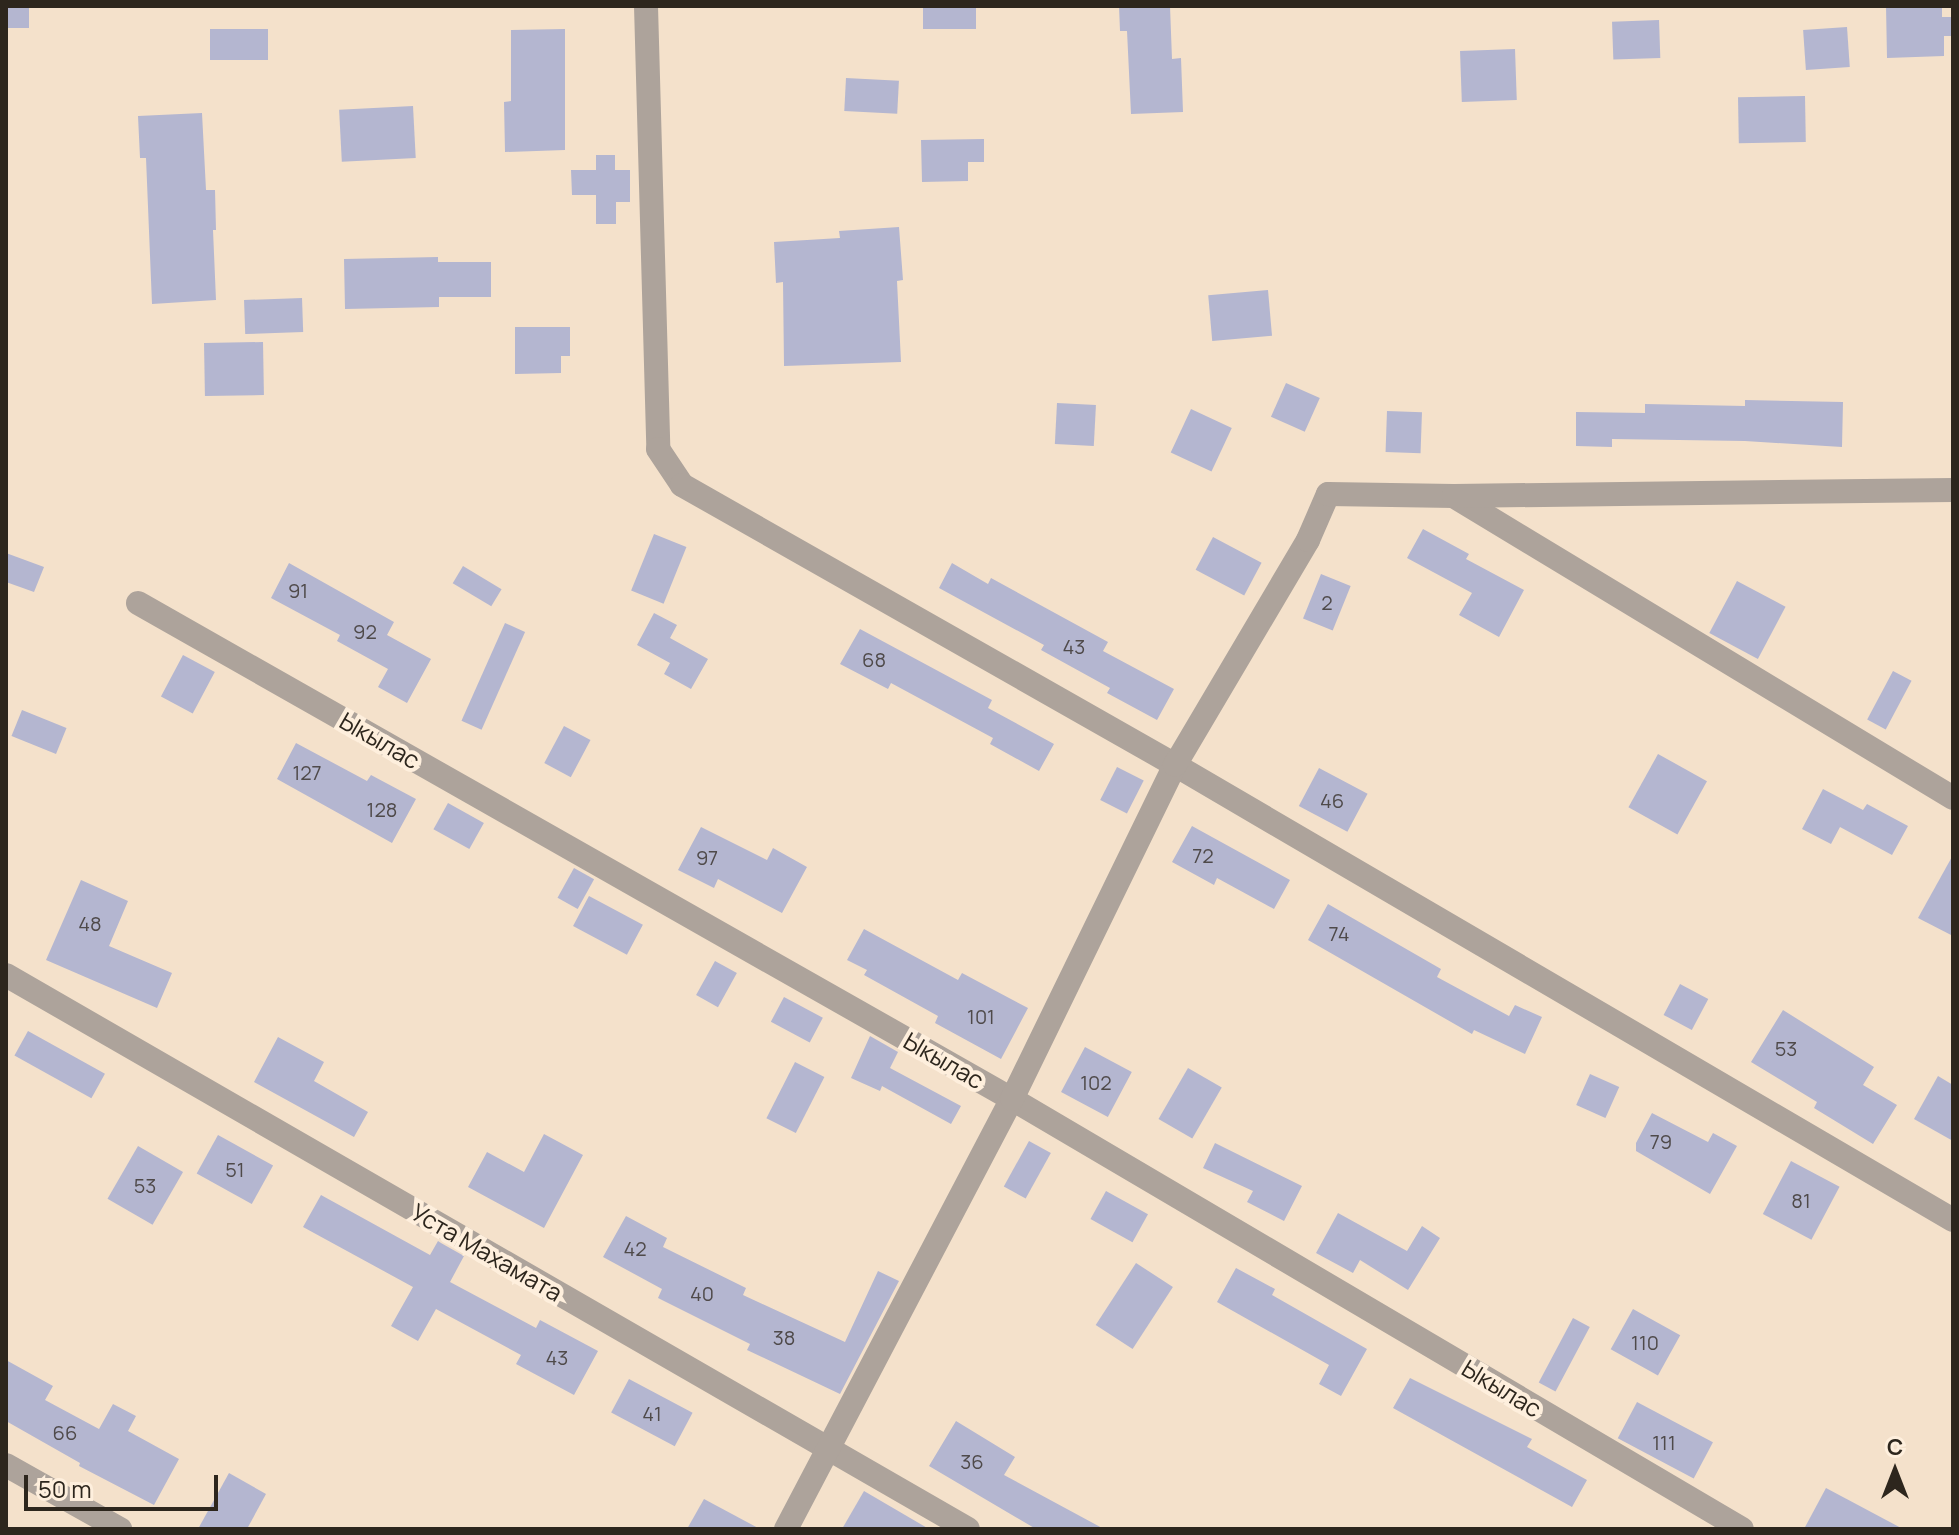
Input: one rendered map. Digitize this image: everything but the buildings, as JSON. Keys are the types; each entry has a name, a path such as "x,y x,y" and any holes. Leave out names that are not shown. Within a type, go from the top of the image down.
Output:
{"street":[{"path":"646,6 658,449 682,485 1175,765 1953,1220"},
{"path":"786,1529 1012,1099 1175,765 1308,540 1328,494 1454,496 1953,490"},
{"path":"1454,496 1953,798"},
{"name":"Ыкылас","path":"138,603 1012,1099 1742,1529"},
{"name":"Уста Махамата","path":"6,975 968,1529"},
{"path":"6,1465 120,1529"}]}
